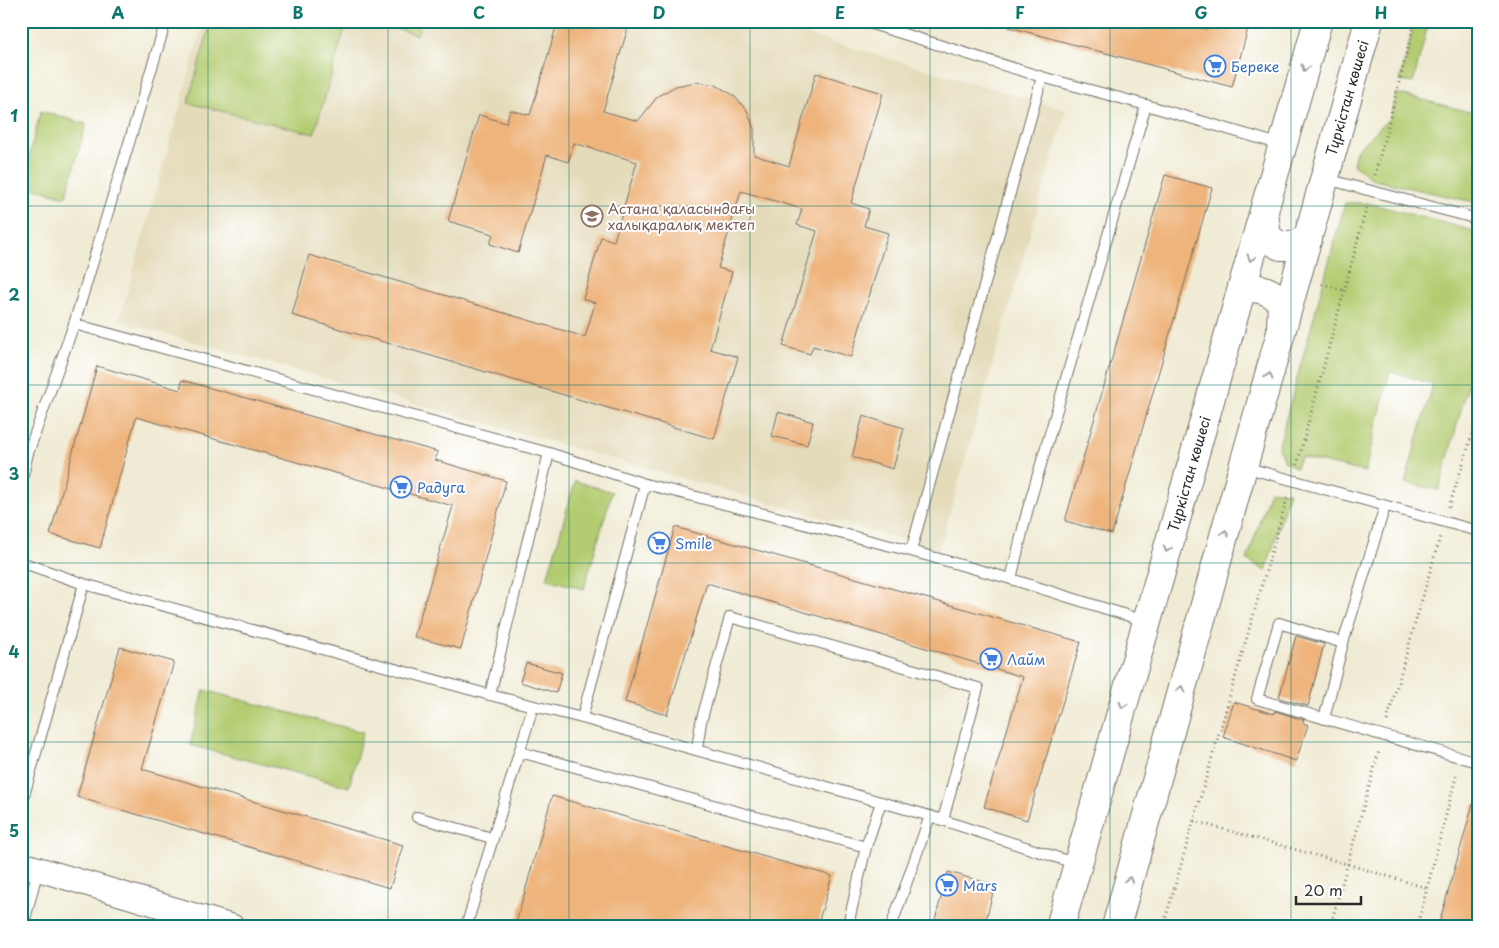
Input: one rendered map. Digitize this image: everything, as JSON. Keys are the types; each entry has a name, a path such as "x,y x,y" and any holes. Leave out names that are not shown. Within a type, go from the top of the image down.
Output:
{"main road":[{"name":"Түркістан көшесі","path":"1060,927 1318,21"},
{"name":"Түркістан көшесі","path":"1116,927 1369,21"},
{"path":"1264,212 1267,237 1280,246 1293,246 1308,239"},
{"path":"1242,287 1264,289 1282,302 1280,335"}],"street":[{"path":"26,867 234,927"}],"lane":[{"path":"21,484 24,452 74,324 166,21"},
{"path":"862,21 1042,77 1283,145"},
{"path":"911,551 1042,77"},
{"path":"1011,579 1027,512 1146,105"},
{"path":"1325,179 1478,219"},
{"path":"74,324 549,453 645,484 911,551 1011,579 1146,622"},
{"path":"490,695 549,453"},
{"path":"1243,467 1478,531"},
{"path":"582,718 645,484"},
{"path":"1324,719 1344,643 1385,506"},
{"path":"21,562 84,584 533,707 582,718 697,749 930,816 1078,865"},
{"path":"21,806 84,584"},
{"path":"697,749 702,722 730,617 978,688 943,820"},
{"path":"1344,643 1279,624 1256,699 1478,762"},
{"path":"466,927 533,707"},
{"path":"520,752 866,847"},
{"path":"852,927 848,925 866,847 881,802"},
{"path":"891,927 930,816"},
{"path":"417,817 492,838"},
{"path":"23,927 26,867"}],"path":[{"path":"1164,927 1292,480 1371,191 1415,21"},
{"path":"1322,284 1344,290"},
{"path":"1330,927 1383,735 1445,522 1478,417"},
{"path":"1417,927 1461,758"},
{"path":"1194,822 1427,888"}],"shaded area":[{"name":"Астана қаласындағы халықаралық мектеп","path":"204,21 760,21 1066,110 939,550 119,321"}],"green space":[{"path":"211,21 347,21 314,134 188,103"},
{"path":"372,21 421,21 417,35"},
{"path":"1413,21 1429,21 1413,83 1400,81 1414,24"},
{"path":"1396,93 1478,114 1478,203 1374,180 1353,165 1356,150 1390,118"},
{"path":"41,111 86,124 66,197 21,185"},
{"path":"1345,203 1368,203 1478,232 1478,349 1439,490 1405,483 1433,384 1390,371 1365,472 1300,457 1296,468 1284,461 1278,448"},
{"path":"575,481 612,492 584,589 547,579"},
{"path":"1270,490 1289,492 1266,571 1247,560"},
{"path":"204,690 363,732 349,787 190,745"}],"building":[{"path":"558,21 630,21 603,111 638,121 658,96 676,86 696,82 716,85 733,95 747,110 754,129 754,155 789,166 816,73 883,93 851,203 869,209 864,226 888,233 851,357 813,346 810,354 783,346 817,231 797,225 802,209 741,191 718,268 732,272 710,349 738,357 714,439 292,315 309,255 585,337 595,303 583,299 601,237 614,241 637,162 574,143 568,162 547,155 518,253 490,244 493,234 448,221 479,115 506,123 510,110 530,115"},
{"path":"1010,21 1177,21 1206,29 1208,21 1250,21 1232,87 1009,27"},
{"path":"1165,175 1212,188 1112,534 1065,521"},
{"path":"97,366 180,390 182,380 438,452 435,460 506,481 461,649 414,637 453,506 136,417 100,548 50,534"},
{"path":"778,412 813,422 807,445 772,436"},
{"path":"863,416 904,428 893,469 852,457"},
{"path":"675,527 1081,642 1027,820 984,807 1023,677 707,583 667,715 625,702"},
{"path":"1296,636 1324,644 1308,706 1279,698"},
{"path":"120,647 174,662 142,769 403,845 390,888 77,797"},
{"path":"526,663 562,673 556,693 520,682"},
{"path":"1234,702 1274,714 1275,711 1304,720 1303,723 1308,725 1296,761 1223,737"},
{"path":"552,796 832,876 817,927 527,927 516,923"},
{"path":"1473,804 1478,805 1478,927 1438,927"},
{"path":"948,872 995,885 984,927 933,927"}],"place":[{"name":"Береке","path":"1215,66"},
{"name":"Астана қаласындағы халықаралық мектеп","path":"592,216"},
{"name":"Радуга","path":"401,487"},
{"name":"Smile","path":"659,543"},
{"name":"Лайм","path":"991,659"},
{"name":"Mars","path":"947,885"}]}
